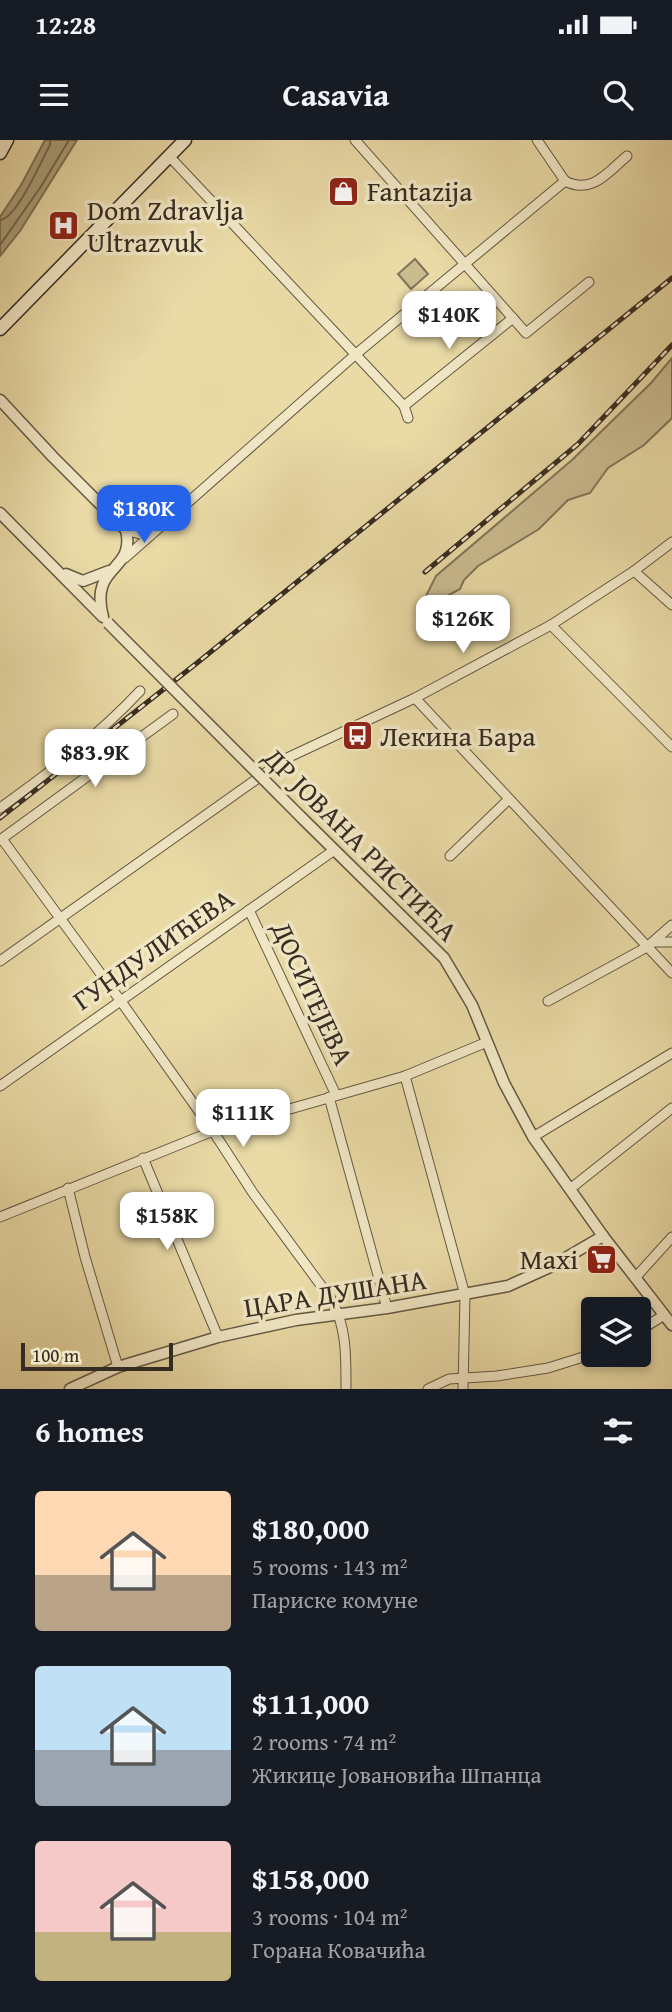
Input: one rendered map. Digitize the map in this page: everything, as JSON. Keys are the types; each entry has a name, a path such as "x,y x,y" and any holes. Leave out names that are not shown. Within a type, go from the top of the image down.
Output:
{"main road":[{"path":"0,153 7,140"},
{"path":"0,329 185,140"}],"street":[{"path":"355,140 526,333 589,282"},
{"path":"537,140 565,181 576,187 593,184 627,156"},
{"path":"169,156 404,406 408,418"},
{"path":"105,620 99,595 103,582 112,570 356,354 565,181"},
{"path":"404,406 513,318"},
{"path":"0,400 127,530 145,534 157,529"},
{"name":"ДР ЈОВАНА РИСТИЋА","path":"0,513 333,851 384,897 444,958 472,1005 504,1083 533,1137 603,1236 672,1325"},
{"path":"125,558 127,530"},
{"path":"0,961 260,775 303,750 415,698 551,625 634,571 672,542"},
{"path":"54,567 79,580 90,579 112,570"},
{"path":"634,571 672,605"},
{"path":"551,625 672,747"},
{"path":"0,807 38,781 124,709 140,691"},
{"path":"415,698 651,944 672,972"},
{"path":"173,714 1,840 120,1000 213,1131 253,1193 331,1299 341,1315 346,1389"},
{"path":"450,856 509,799"},
{"name":"ГУНДУЛИЋЕВА","path":"0,1086 333,851"},
{"name":"ДОСИТЕЈЕВА","path":"249,910 332,1096 387,1308"},
{"path":"548,1001 651,944 672,925"},
{"path":"651,944 672,942"},
{"path":"0,1217 213,1131 405,1076 486,1042"},
{"path":"533,1137 672,1053"},
{"path":"405,1076 465,1295 463,1384"},
{"path":"570,1189 672,1108"},
{"path":"143,1158 218,1337"},
{"path":"68,1188 85,1257 118,1367"},
{"name":"ЦАРА ДУШАНА","path":"70,1389 118,1367 218,1337 296,1320 465,1295 521,1282 603,1236"},
{"path":"635,1278 672,1237"},
{"path":"651,1323 664,1315"},
{"path":"428,1389 449,1379 463,1384 548,1368 581,1358"}],"shaded area":[{"path":"415,259 428,274 411,289 398,274"},
{"path":"672,358 672,418 644,445 608,468 590,493 568,500 539,529 478,566 464,580 460,589 418,612 436,576 572,460 651,383"}],"water":[{"path":"45,140 77,140 20,231 0,256 0,217"}],"railway":[{"path":"0,818 197,663 672,278"},
{"path":"425,572 578,444 672,345"}],"place":[{"name":"Fantazija","path":"344,191"},
{"name":"Dom Zdravlja Ultrazvuk","path":"64,226"},
{"name":"Лекина Бара","path":"357,736"},
{"name":"Maxi","path":"601,1259"}]}
